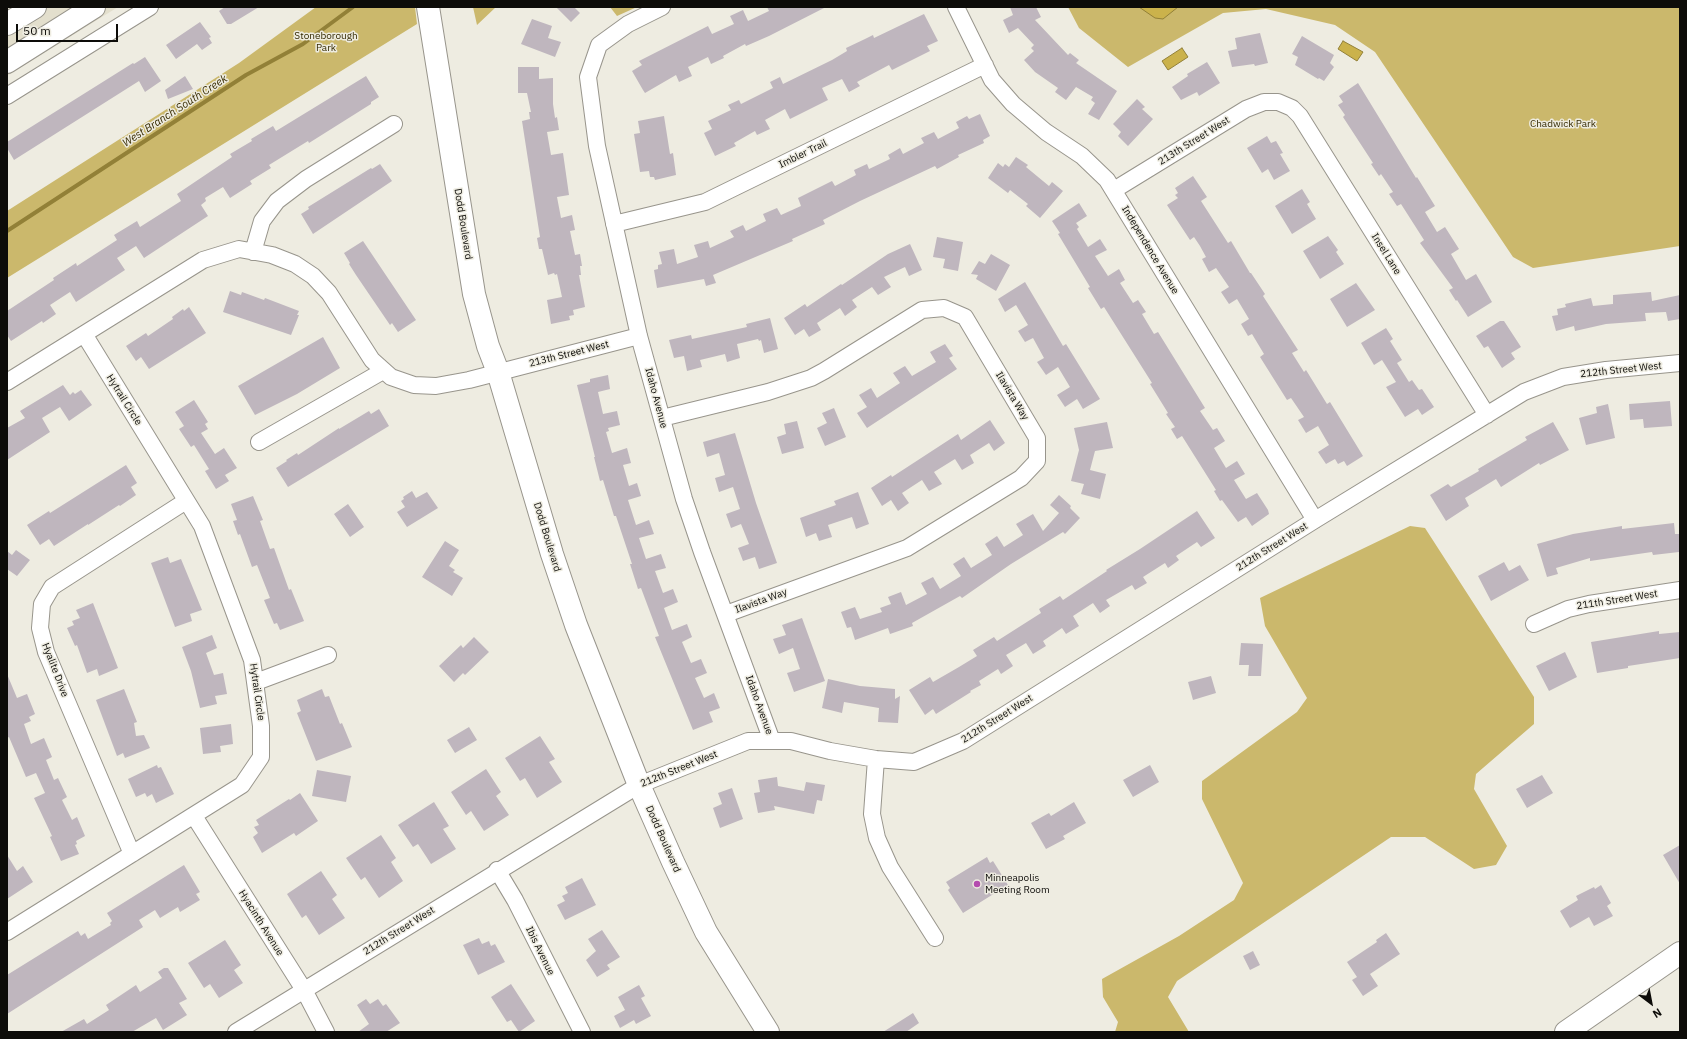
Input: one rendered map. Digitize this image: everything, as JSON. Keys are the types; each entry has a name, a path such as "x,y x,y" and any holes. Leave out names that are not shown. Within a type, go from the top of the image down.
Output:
{"main road":[{"path":"7,24 34,7"},
{"path":"7,62 94,7"},
{"name":"Dodd Boulevard","path":"428,7 474,294 488,346 498,372 552,554 565,592 639,785 672,862 706,932 768,1032"},
{"path":"1566,1032 1680,953"}],"street":[{"path":"7,96 150,7"},
{"name":"Idaho Avenue","path":"662,7 628,24 599,45 588,77 597,146 639,336 684,499 772,741"},
{"name":"Independence Avenue","path":"956,7 992,80 1013,104 1046,132 1082,156 1107,180 1114,190 1315,520"},
{"name":"Imbler Trail","path":"614,224 705,202 985,65"},
{"name":"213th Street West","path":"1114,190 1246,109 1264,102 1278,102"},
{"name":"Insel Lane","path":"1278,102 1292,108 1300,116 1487,415"},
{"path":"253,252 262,221 278,200 306,179 394,124"},
{"path":"7,382 203,260 239,249 272,255 295,264 312,276 328,293 372,360 391,377 414,385 436,386 469,380 498,372"},
{"name":"Ilavista Way","path":"662,418 768,392 811,378 922,310 944,308 965,317 1037,438 1036,461 1021,478 907,548 726,614"},
{"name":"Hytrail Circle","path":"7,932 242,786 261,757 261,726 252,660 202,526 84,334"},
{"name":"213th Street West","path":"498,372 639,336"},
{"name":"212th Street West","path":"236,1032 497,870 639,785 748,741 791,741 830,751 876,759 914,762 964,741 1315,520 1524,392 1563,377 1606,370 1680,363"},
{"path":"259,442 383,371"},
{"name":"Hyalite Drive","path":"132,854 46,652 40,628 42,604 52,588 186,501"},
{"name":"211th Street West","path":"1534,624 1568,609 1589,604 1680,590"},
{"path":"256,682 328,655"},
{"path":"876,759 872,814 877,838 890,867 935,938"},
{"name":"Hyacinth Avenue","path":"194,816 304,990 326,1032"},
{"name":"Ibis Avenue","path":"497,870 516,900 582,1032"}],"shaded area":[{"path":"7,7 118,7 7,76"},
{"path":"1139,7 1178,7 1163,19 1155,18"},
{"path":"1343,41 1363,52 1357,61 1338,49"},
{"path":"1182,48 1188,57 1168,70 1162,61"}],"green space":[{"name":"Stoneborough Park","path":"316,7 415,7 417,24 7,278 7,211 239,63"},
{"path":"473,7 496,7 477,25"},
{"path":"610,7 637,7 617,16"},
{"name":"Chadwick Park","path":"1068,7 1680,7 1680,246 1533,268 1513,257 1375,52 1335,25 1266,9 1223,13 1128,67 1079,28"},
{"path":"1410,526 1425,528 1534,697 1534,724 1476,774 1474,789 1507,846 1496,865 1474,869 1425,837 1391,837 1177,981 1168,997 1189,1032 1115,1032 1118,1022 1103,997 1102,979 1179,936 1234,900 1243,883 1202,799 1202,781 1297,712 1307,698 1265,626 1260,598"}],"building":[{"path":"225,7 259,7 231,24 227,24 219,11"},
{"path":"556,7 574,7 580,13 571,22"},
{"path":"767,7 826,7 769,36 746,46 745,44 723,56 724,58 711,64 708,57 688,67 692,76 679,82 676,75 645,93 632,71 642,65 639,61 708,26 712,34 734,24 730,16 743,10 748,21 769,11"},
{"path":"1010,7 1036,7 1041,17 1035,20 1068,55 1070,53 1079,60 1076,63 1117,91 1099,120 1088,114 1095,103 1091,100 1093,97 1076,87 1066,100 1055,92 1058,88 1035,72 1024,60 1034,51 1031,48 1034,45 1018,28 1009,33 1003,20 1013,15"},
{"path":"924,14 938,41 927,46 930,51 892,70 889,65 857,82 860,86 849,92 842,79 822,88 828,100 790,119 785,109 765,120 770,129 757,135 755,131 734,143 736,146 715,156 704,133 712,129 708,121 731,110 728,105 739,100 741,104 773,88 770,82 780,77 783,84 832,60 847,51 846,48 873,35 874,38"},
{"path":"532,19 552,26 548,38 561,42 555,57 521,44"},
{"path":"200,22 211,37 209,38 212,43 202,50 197,44 176,59 166,45"},
{"path":"1260,33 1268,63 1255,66 1254,64 1232,67 1228,51 1237,49 1235,38"},
{"path":"1302,36 1334,55 1330,63 1334,67 1324,81 1295,65 1298,57 1292,54"},
{"path":"145,57 161,81 145,92 139,81 14,160 7,148 7,142"},
{"path":"1207,62 1220,83 1199,96 1197,92 1181,100 1172,87 1188,76 1187,74"},
{"path":"518,67 539,67 539,79 553,78 553,104 559,130 547,132 551,155 563,153 569,195 557,197 561,218 572,215 575,230 570,231 575,255 580,254 582,266 580,266 581,275 579,275 585,307 573,310 574,315 569,316 570,320 551,324 547,300 562,297 557,274 555,275 554,273 548,275 542,249 539,249 537,238 540,237 522,121 530,119 529,112 531,112 527,93 518,93"},
{"path":"185,76 193,89 168,99 165,90"},
{"path":"366,76 379,97 371,102 371,104 309,143 308,141 269,165 271,168 250,181 252,184 230,198 223,187 205,198 206,201 201,205 208,216 144,258 136,246 117,258 125,270 76,302 70,292 50,305 56,314 43,323 42,321 11,341 7,335 7,311 54,280 53,278 76,263 77,266 117,240 114,235 137,221 140,227 181,201 177,194 232,157 230,154 252,141 251,139 273,126 276,131"},
{"path":"1358,83 1416,178 1417,177 1435,206 1425,212 1437,232 1445,227 1459,249 1451,254 1466,280 1476,274 1492,302 1468,317 1449,290 1453,288 1420,243 1424,240 1401,204 1397,206 1389,194 1393,192 1381,174 1379,176 1371,164 1373,163 1343,117 1345,115 1338,105 1343,102 1339,96"},
{"path":"1137,99 1145,107 1142,109 1153,119 1128,146 1118,136 1121,132 1113,124"},
{"path":"980,114 990,136 983,140 984,143 958,155 959,157 937,169 935,166 860,201 823,220 825,224 792,239 793,241 713,275 716,283 706,286 704,279 657,288 654,270 658,269 658,265 662,264 659,252 674,249 677,264 698,257 694,245 708,241 710,248 734,237 730,231 743,225 746,231 766,221 763,214 777,208 781,215 801,206 798,198 832,181 835,186 856,175 854,170 867,164 869,169 890,159 888,155 900,148 903,154 924,143 921,138 934,132 938,139 959,128 956,122 967,116 969,119"},
{"path":"664,116 670,154 673,153 676,175 655,180 654,177 650,177 649,171 640,172 634,134 640,133 638,121"},
{"path":"1267,136 1271,143 1276,141 1283,153 1280,154 1290,171 1274,180 1268,169 1262,173 1247,148"},
{"path":"1016,157 1028,165 1026,167 1049,186 1052,182 1063,191 1040,218 1026,206 1028,204 1010,190 1008,193 988,178 998,163 1003,167 1005,164 1009,167"},
{"path":"380,164 392,181 313,234 301,214 309,209 308,207"},
{"path":"1193,176 1207,197 1201,201 1228,243 1231,241 1250,273 1265,294 1263,296 1298,350 1292,353 1304,372 1306,370 1327,404 1330,402 1363,456 1347,466 1344,461 1338,464 1335,459 1326,464 1318,452 1329,445 1318,426 1306,433 1298,420 1304,417 1291,398 1287,400 1260,357 1264,354 1252,334 1248,336 1241,324 1249,319 1237,299 1229,304 1221,292 1229,287 1216,268 1209,272 1202,259 1206,257 1200,246 1194,237 1190,240 1167,205 1178,198 1175,195 1178,193 1175,188"},
{"path":"1302,189 1310,202 1307,204 1316,219 1292,234 1275,206"},
{"path":"1079,203 1087,216 1076,223 1079,227 1077,229 1088,247 1100,239 1107,250 1095,256 1108,276 1119,269 1125,280 1120,283 1133,303 1138,300 1146,312 1142,314 1154,334 1158,332 1205,408 1200,411 1213,430 1217,428 1225,441 1214,448 1226,468 1237,461 1245,474 1234,480 1246,499 1257,493 1268,510 1269,514 1252,526 1246,517 1238,522 1222,500 1220,501 1214,491 1216,490 1182,436 1177,439 1171,429 1175,427 1166,414 1168,413 1150,384 1152,383 1104,307 1101,309 1088,288 1090,287 1058,234 1060,233 1052,221"},
{"path":"1328,236 1338,250 1336,252 1344,264 1320,279 1303,251"},
{"path":"937,237 963,242 958,271 943,268 945,259 933,257"},
{"path":"363,241 416,320 398,332 392,323 390,325 356,275 344,253"},
{"path":"910,244 922,270 909,276 905,267 884,277 891,287 878,295 872,287 852,300 857,307 845,316 840,308 817,323 821,330 809,337 804,329 795,335 784,318 805,304 807,307 888,254"},
{"path":"991,254 1010,265 996,291 976,279 978,275 971,274 979,261 985,264"},
{"path":"1025,282 1063,346 1066,344 1100,399 1083,409 1077,399 1065,407 1057,395 1070,387 1058,367 1046,375 1037,362 1044,358 1033,338 1025,342 1018,331 1028,325 1016,305 1005,312 998,299"},
{"path":"1356,283 1375,310 1347,327 1330,299"},
{"path":"230,291 241,295 242,292 264,300 265,298 299,311 297,315 299,315 291,335 223,312"},
{"path":"1651,292 1652,301 1680,295 1680,319 1668,321 1666,312 1645,313 1646,321 1606,324 1575,331 1574,326 1556,331 1552,316 1558,315 1557,309 1566,307 1565,304 1591,298 1593,306 1613,304 1613,295"},
{"path":"189,307 206,333 149,369 141,357 136,361 126,346 146,333 148,336 173,319 172,317 183,309 184,311"},
{"path":"770,318 778,349 764,353 761,340 759,341 758,339 737,344 740,358 727,362 725,354 700,360 702,367 687,371 684,356 674,358 669,340 691,335 692,339 747,327 746,324"},
{"path":"1500,321 1504,321 1521,347 1511,353 1515,359 1502,368 1488,346 1484,348 1476,336"},
{"path":"1386,328 1393,339 1390,341 1402,360 1397,363 1409,382 1412,380 1419,390 1422,389 1434,407 1422,415 1418,409 1405,417 1386,387 1396,382 1382,360 1374,365 1361,343"},
{"path":"323,337 340,368 297,394 255,415 238,386"},
{"path":"945,344 953,356 949,358 957,369 867,428 857,413 867,407 859,395 871,388 877,398 900,383 893,373 905,366 912,376 936,362 930,352"},
{"path":"608,375 610,389 598,392 603,414 617,411 620,425 608,428 609,431 606,432 612,453 627,448 631,463 623,465 629,486 637,483 641,496 628,500 636,525 649,520 654,534 639,538 646,559 661,554 666,568 655,571 663,593 673,589 678,602 664,608 672,630 687,624 692,637 682,642 691,663 701,659 707,673 695,678 704,698 714,693 720,708 709,712 713,722 693,730 655,637 659,636 641,588 638,589 630,564 632,564 616,516 614,516 603,480 600,481 594,457 577,385 590,382 590,379"},
{"path":"63,385 70,395 73,392 75,394 81,390 92,405 69,421 60,407 42,418 50,432 7,460 7,428 25,418 20,411"},
{"path":"194,400 208,422 205,424 208,429 201,433 215,454 224,448 237,468 225,475 229,481 216,489 205,471 209,469 194,445 191,447 179,429 184,426 175,412"},
{"path":"1670,401 1672,426 1644,428 1643,419 1630,420 1629,404"},
{"path":"1608,404 1615,438 1586,445 1579,418 1597,413 1596,407"},
{"path":"834,408 846,437 825,446 817,428 827,423 822,413"},
{"path":"379,409 389,426 288,487 276,468 297,453 298,455 339,428 369,411 371,414"},
{"path":"990,420 1005,443 994,451 989,443 970,455 974,463 962,470 955,459 934,472 942,484 929,491 922,480 902,493 909,503 898,511 891,500 882,506 871,488 891,475 892,477 958,434 961,440"},
{"path":"797,421 804,448 782,454 777,437 786,434 784,424"},
{"path":"1107,422 1113,448 1095,451 1090,470 1106,474 1100,499 1081,494 1084,484 1071,481 1079,450 1074,428"},
{"path":"1553,422 1569,450 1540,465 1539,463 1501,487 1496,479 1465,498 1469,506 1446,521 1430,495 1448,484 1451,487 1479,471 1478,469 1527,440 1525,437"},
{"path":"735,433 756,503 777,563 759,569 755,557 743,561 738,548 749,544 741,524 731,528 726,514 740,509 733,487 719,492 715,478 725,475 719,453 707,457 703,442"},
{"path":"126,465 137,483 131,487 136,495 54,546 49,539 40,545 27,525 49,511 50,513"},
{"path":"412,491 416,498 427,492 438,508 407,527 397,512 405,507 401,501 404,499 403,497"},
{"path":"858,492 869,524 856,529 852,517 828,525 832,537 819,541 816,533 806,537 800,518 836,505 834,501"},
{"path":"1059,495 1071,506 1070,508 1080,518 1065,534 1063,532 1011,564 962,598 960,596 912,623 913,626 890,634 888,628 855,640 851,627 847,628 841,612 855,607 860,619 882,612 880,608 891,604 888,597 901,592 906,605 927,594 921,583 933,577 940,589 961,576 953,564 964,557 971,568 992,555 985,544 997,536 1004,547 1023,535 1016,524 1033,514 1043,531 1059,513 1050,505"},
{"path":"253,496 263,520 260,521 270,549 274,548 289,590 291,589 304,621 280,630 277,623 274,624 264,600 270,598 257,565 252,567 240,534 238,535 233,521 237,520 231,504"},
{"path":"348,504 364,527 350,537 334,514"},
{"path":"1197,511 1215,538 1201,547 1197,542 1176,556 1179,560 1168,568 1165,563 1143,577 1147,583 1135,590 1132,585 1106,600 1110,606 1100,613 1093,603 1073,616 1079,626 1066,634 1062,628 1043,641 1046,646 1033,654 1026,643 1006,655 1013,666 1001,674 998,669 979,681 981,685 970,691 971,692 936,714 933,709 925,715 909,690 930,677 933,682 977,656 973,650 994,637 997,641 1041,613 1039,609 1060,596 1063,600"},
{"path":"1674,523 1675,534 1680,534 1679,552 1653,555 1652,552 1590,561 1590,558 1556,568 1558,574 1547,577 1537,544 1573,534 1622,526 1622,529"},
{"path":"445,541 459,550 449,566 455,570 453,572 463,578 452,596 422,577"},
{"path":"16,550 30,560 17,576 7,569 7,551 12,555"},
{"path":"168,557 170,563 181,559 202,610 190,614 192,621 175,627 151,563"},
{"path":"1504,562 1509,571 1520,565 1529,580 1491,601 1478,576"},
{"path":"93,603 118,668 99,676 97,669 87,673 77,645 75,646 67,628 74,625 72,621 80,618 76,610"},
{"path":"802,618 825,681 794,692 787,673 800,669 793,648 779,654 773,639 786,635 782,625"},
{"path":"1659,631 1659,634 1680,632 1680,658 1628,666 1628,668 1597,673 1591,642"},
{"path":"212,635 217,648 206,653 214,675 223,673 227,694 215,696 217,704 200,708 191,671 182,647"},
{"path":"474,637 489,652 465,675 463,673 454,682 439,666 461,645 463,648"},
{"path":"1241,643 1263,644 1261,676 1248,676 1249,665 1239,665"},
{"path":"1565,652 1577,677 1549,691 1536,666"},
{"path":"7,674 17,698 27,694 35,714 29,717 31,721 24,724 31,744 44,738 52,757 46,760 54,780 58,778 67,797 62,800 72,820 77,817 85,836 76,841 77,844 75,845 79,854 61,861 50,837 52,836 34,798 45,793 36,773 26,777 9,737 7,738"},
{"path":"1211,676 1216,693 1193,700 1188,682"},
{"path":"828,679 860,686 895,689 895,699 900,696 898,723 878,722 879,708 844,702 842,713 822,708"},
{"path":"124,689 137,722 134,723 136,736 144,735 150,748 125,758 123,753 117,756 96,700"},
{"path":"322,689 325,697 329,696 340,724 342,723 352,747 316,761 297,713 301,711 297,700"},
{"path":"231,724 233,744 220,746 221,752 203,754 200,728"},
{"path":"469,727 477,740 455,753 447,740"},
{"path":"540,736 555,759 549,762 562,782 537,798 525,778 520,781 505,758"},
{"path":"157,765 158,768 161,767 174,794 156,803 152,794 147,797 145,793 136,797 128,779"},
{"path":"1150,765 1159,782 1133,797 1123,780"},
{"path":"486,769 501,792 496,796 509,815 484,831 471,811 466,815 451,792"},
{"path":"317,770 351,776 346,802 312,796"},
{"path":"1542,775 1553,793 1527,808 1516,789"},
{"path":"777,777 778,786 804,791 806,782 825,785 822,801 817,800 814,814 774,806 775,810 758,813 754,793 760,792 758,780"},
{"path":"732,788 743,819 720,828 713,808 722,804 718,793"},
{"path":"300,793 318,821 296,836 294,833 262,853 253,837 258,833 254,827 259,825 256,820"},
{"path":"434,802 449,826 443,829 456,849 431,864 418,844 413,847 398,825"},
{"path":"1074,802 1086,823 1063,836 1065,839 1046,849 1031,823 1049,813 1051,816"},
{"path":"381,835 396,858 391,862 403,881 379,898 365,877 361,880 346,858"},
{"path":"1680,845 1680,884 1663,855"},
{"path":"7,855 17,871 23,866 33,882 7,899"},
{"name":"Minneapolis Meeting Room","path":"987,857 990,863 993,861 1008,885 963,913 948,890 950,888 946,882"},
{"path":"184,865 200,892 196,894 200,900 180,912 178,907 160,918 155,910 139,920 143,927 7,1014 7,975 78,931 81,936 85,933 88,939 111,925 110,923 112,921 107,913"},
{"path":"321,871 337,895 332,899 345,918 319,935 306,915 302,918 287,894"},
{"path":"582,878 596,905 565,920 557,905 565,901 562,896 568,893 565,887"},
{"path":"1601,885 1611,903 1607,906 1613,916 1594,926 1589,917 1570,928 1560,911 1578,900 1576,896 1594,887 1595,889"},
{"path":"602,930 620,957 607,965 610,969 597,977 586,960 596,951 588,939"},
{"path":"1386,933 1400,954 1370,974 1378,986 1363,996 1352,980 1357,977 1347,962 1377,942 1376,940"},
{"path":"479,938 482,944 489,941 491,946 495,944 505,962 478,975 463,945"},
{"path":"225,940 241,965 234,970 243,983 219,998 210,984 204,988 188,963"},
{"path":"1253,951 1260,965 1250,970 1243,956"},
{"path":"164,968 168,968 187,999 179,1003 187,1015 163,1030 156,1018 132,1032 61,1032 84,1019 87,1024 109,1010 106,1005 136,985 140,992 162,978 158,972"},
{"path":"511,984 535,1021 519,1032 511,1020 507,1022 491,997"},
{"path":"639,985 645,996 641,998 651,1016 636,1024 634,1020 620,1028 614,1016 625,1010 618,997"},
{"path":"366,999 370,1004 378,999 383,1006 386,1004 400,1023 386,1032 358,1032 369,1024 357,1005"},
{"path":"913,1013 919,1023 906,1032 883,1032"}],"waterway":[{"name":"West Branch South Creek","path":"7,231 246,75 303,44 353,7"}],"place":[{"name":"Minneapolis Meeting Room","path":"977,884"}]}
